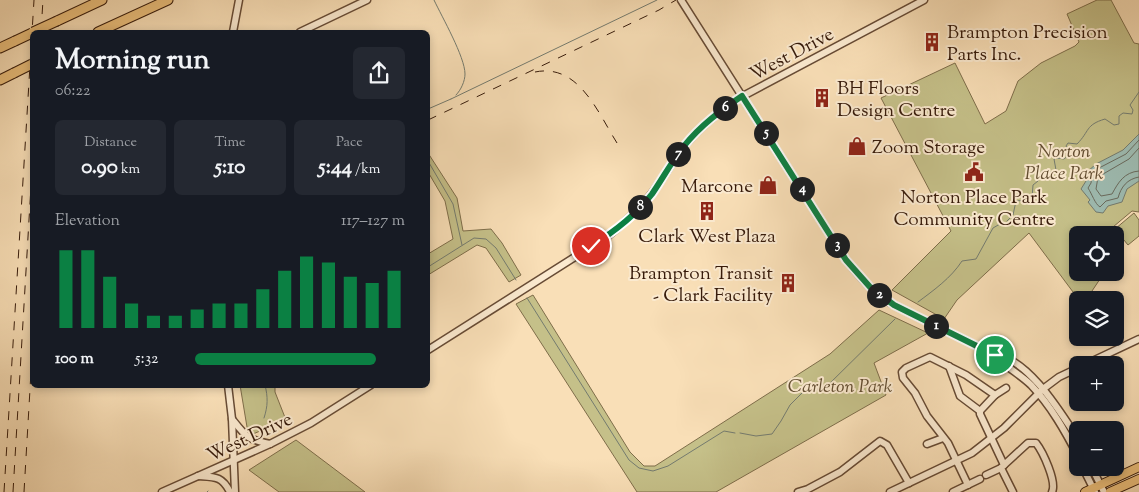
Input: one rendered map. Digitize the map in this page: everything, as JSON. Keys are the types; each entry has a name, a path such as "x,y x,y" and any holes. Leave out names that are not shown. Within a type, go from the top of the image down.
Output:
{"highway":[{"path":"39,30 102,0"},
{"path":"102,30 168,0"},
{"path":"0,48 30,34"},
{"path":"0,80 30,65"}],"main road":[{"path":"1085,492 1099,489 1139,467"},
{"path":"1110,492 1139,479"}],"street":[{"path":"233,30 239,0"},
{"path":"304,30 367,0"},
{"path":"681,0 846,260 870,287 894,305 995,355 1002,363 1041,391 1060,409 1069,424"},
{"name":"West Drive","path":"430,349 623,225 645,202 681,150 716,114 742,96 924,0"},
{"path":"1103,356 1139,339"},
{"path":"966,488 956,460 944,438 927,416 915,393 903,378 902,372 906,368 930,357 966,375 996,396"},
{"path":"948,366 960,396 980,410 1013,492"},
{"path":"890,492 972,453 992,438 1041,391 1059,377 1069,372"},
{"path":"228,388 232,419 235,492"},
{"name":"West Drive","path":"162,492 270,444 311,423 366,388"},
{"path":"980,410 1006,388"},
{"path":"1041,391 1069,440"},
{"path":"232,419 244,435 250,439 270,444"},
{"path":"927,444 944,438"},
{"path":"798,492 815,486 840,472 880,441 887,445 909,483"},
{"path":"953,492 966,488 1003,467 1028,443 1036,443 1051,473 1054,488 1052,492"},
{"path":"197,476 220,479 225,483 230,492"},
{"path":"1089,476 1099,489"},
{"path":"1095,476 1099,489"}],"green space":[{"name":"Norton Place Park","path":"1097,0 1111,0 1134,43 1139,44 1139,212 1132,211 1114,226 1069,226 1069,281 1099,281 1092,291 1072,291 1029,233 957,300 944,319 892,290 951,231 881,98 955,63 985,124 1006,111 1018,81 1041,63 1075,46 1079,42 1067,14"},
{"path":"430,156 457,198 463,231 491,229 502,243 521,275 509,282 486,248 477,245 430,274 430,253 453,239 445,201 430,175"},
{"path":"1134,213 1139,220 1139,236 1128,245 1124,240 1124,226 1119,226"},
{"name":"Carleton Park","path":"533,295 630,452 644,466 655,466 830,354 879,310 928,333 874,363 886,395 716,492 637,492 516,304"},
{"path":"240,388 275,388 286,420 253,434 250,433 247,427"},
{"path":"296,440 365,492 279,492 249,470"}],"water":[{"path":"1139,134 1139,181 1127,189 1122,202 1108,206 1103,213 1096,212 1088,202 1090,200 1081,189 1086,181 1087,172 1096,164 1123,150"}],"waterway":[{"path":"434,0 464,67 464,80 456,95"},
{"path":"451,99 657,0"},
{"path":"1007,221 1013,215 1016,201 1032,198 1033,185 1038,181 1042,171 1044,170 1047,173 1056,170 1054,159 1064,159 1070,154 1066,146 1068,143 1077,144 1091,126 1099,121 1105,119 1114,125 1119,124 1119,116 1123,113 1132,114 1133,110 1130,105 1139,92"},
{"path":"430,108 451,99"},
{"path":"430,164 453,204 462,245"},
{"path":"918,302 947,278 962,261 976,259 993,228 1000,224"},
{"path":"430,266 474,238 486,239 496,248 516,280"},
{"path":"527,298 629,460 639,468 653,471 668,466 724,431 735,433"},
{"path":"740,433 756,436 772,434 790,405 802,393 825,388 895,319"},
{"path":"264,418 267,402 266,388"}],"railway":[{"path":"32,30 34,0"},
{"path":"41,30 43,0"},
{"path":"430,119 659,10 676,0"},
{"path":"4,492 30,66"},
{"path":"535,72 550,71 564,75 575,83 594,105 617,143"},
{"path":"13,492 30,203"},
{"path":"24,492 30,388"}],"place":[{"name":"Brampton Precision Parts Inc.","path":"932,42"},
{"name":"BH Floors Design Centre","path":"822,98"},
{"name":"Zoom Storage","path":"857,146"},
{"name":"Norton Place Park Community Centre","path":"974,172"},
{"name":"Marcone","path":"768,185"},
{"name":"Clark West Plaza","path":"707,211"},
{"name":"Brampton Transit - Clark Facility","path":"788,283"}],"route":[{"path":"591,246 623,225 645,202 681,150 700,129 711,118 742,96 846,260 870,287 894,305 995,355"}]}
